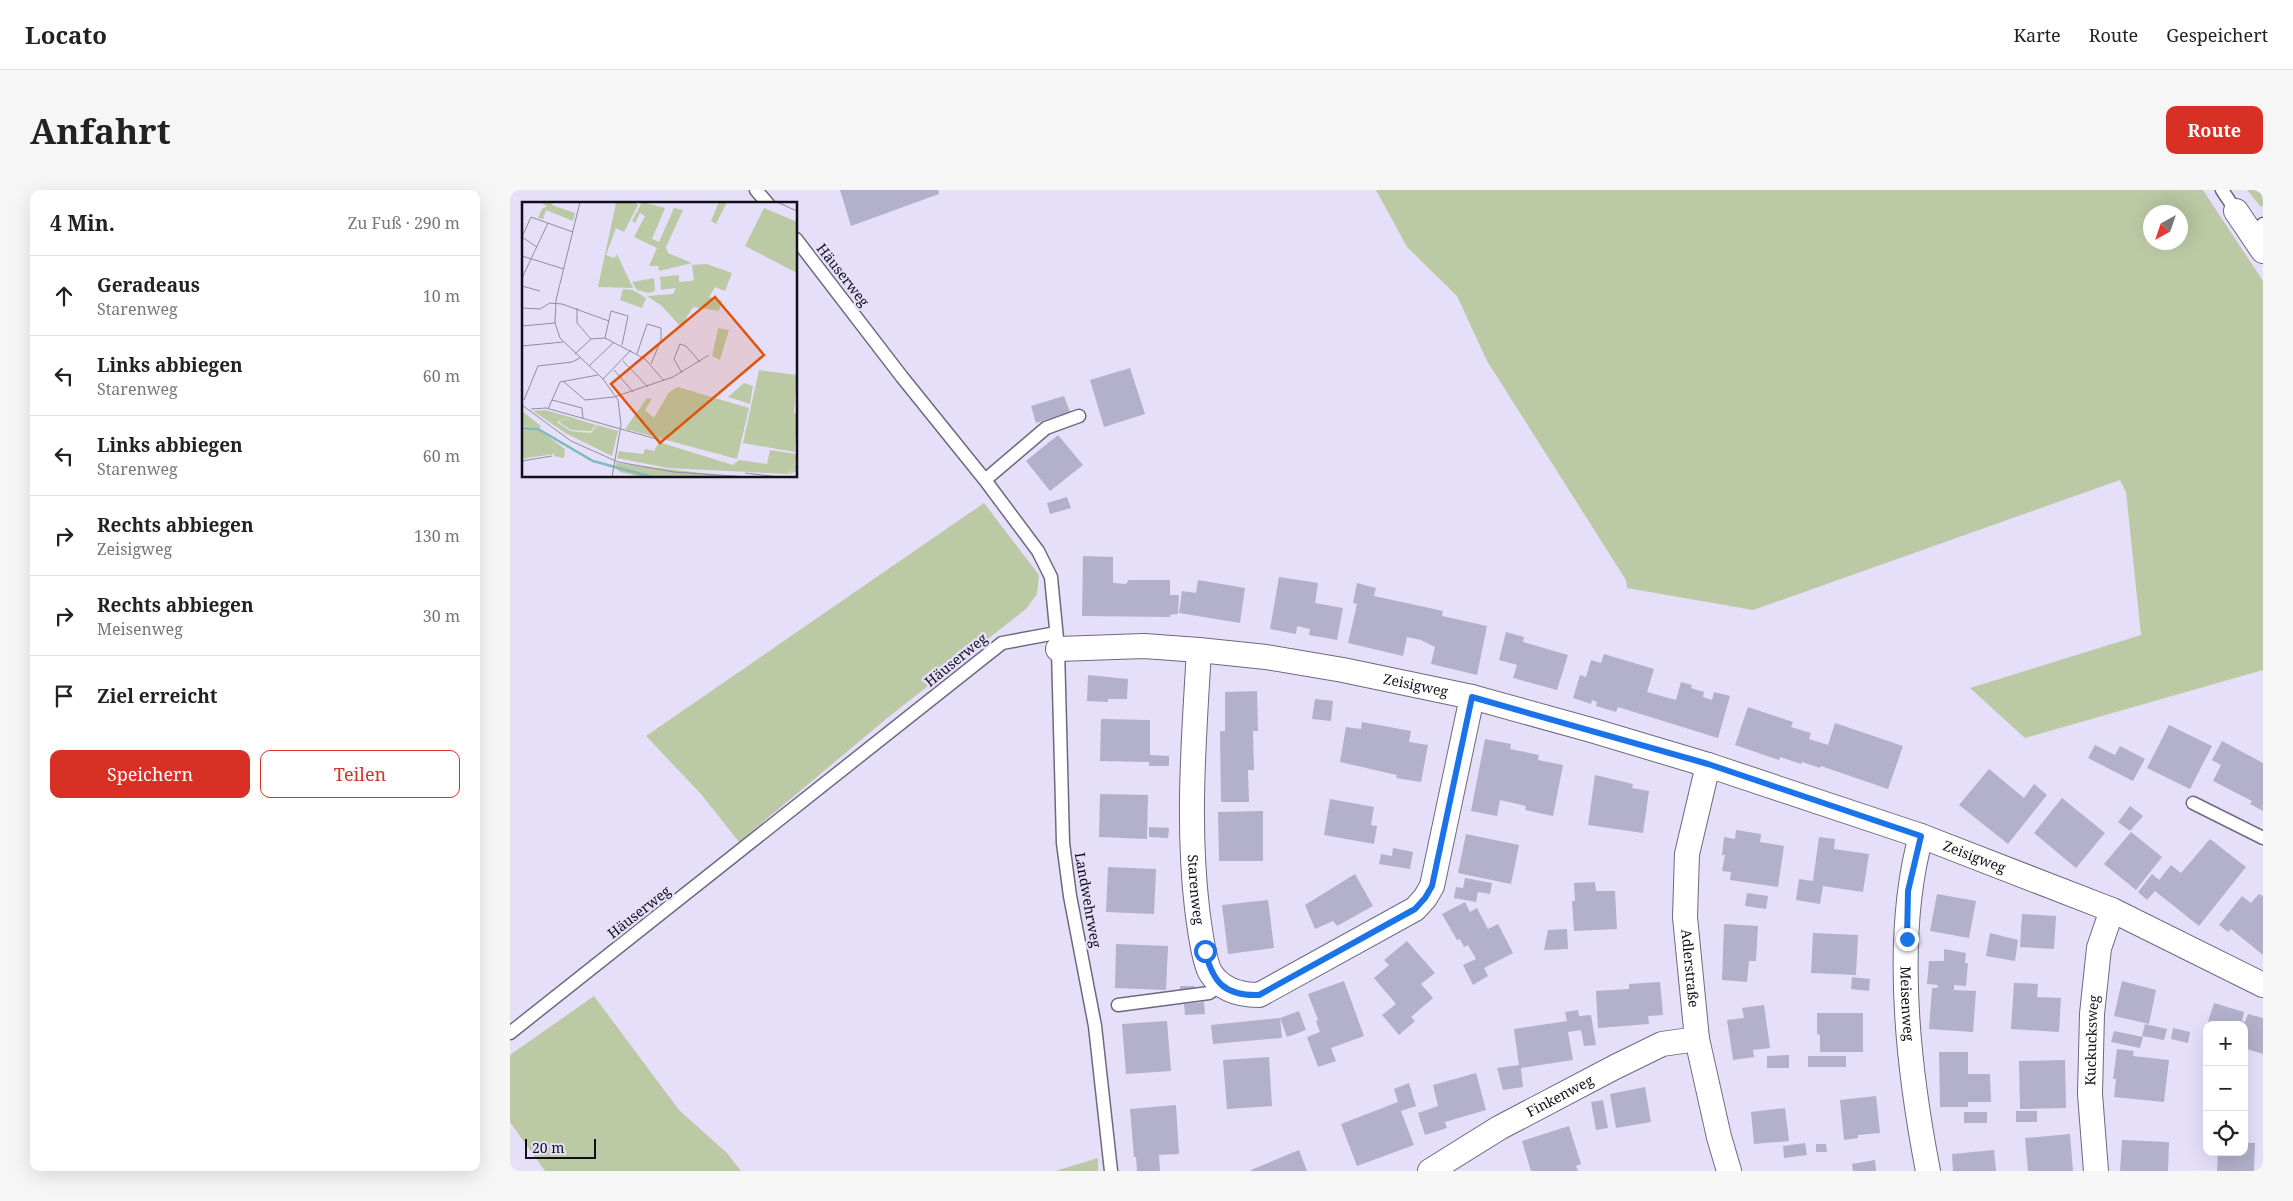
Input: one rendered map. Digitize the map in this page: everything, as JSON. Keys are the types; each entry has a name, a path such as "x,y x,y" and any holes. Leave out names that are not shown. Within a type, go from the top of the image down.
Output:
{"street":[{"path":"2236,211 2259,236"},
{"name":"Zeisigweg","path":"1057,641 1199,650 1343,670 1472,697 1708,764 1921,836 2112,910 2263,985"},
{"name":"Starenweg","path":"1199,650 1192,773 1192,851 1199,928 1210,971 1221,985"},
{"path":"1221,985 1234,992 1259,995 1415,909 1425,898 1432,886 1472,697"},
{"name":"Adlerstraße","path":"1708,764 1687,854 1685,917 1697,1039 1728,1171"},
{"name":"Meisenweg","path":"1921,836 1908,891 1906,989 1919,1117 1928,1171"},
{"name":"Kuckucksweg","path":"2096,1171 2090,1094 2092,1014 2099,948 2112,910"},
{"name":"Finkenweg","path":"1430,1171 1499,1128 1615,1067 1662,1044 1697,1039"}],"lane":[{"path":"756,190 766,202"},
{"path":"2222,190 2236,211"},
{"name":"Häuserweg","path":"510,1033 1002,643 1057,641 1051,577 1038,551 985,480 798,243"},
{"path":"985,480 1046,428 1079,416"},
{"name":"Landwehrweg","path":"1057,641 1063,842 1070,896 1094,1017 1112,1171"},
{"path":"2193,803 2263,838"},
{"path":"1118,1005 1209,993 1221,985"}],"green space":[{"path":"1376,190 2203,190 2263,281 2263,670 2025,738 1970,688 2141,635 2126,492 2120,480 1753,610 1627,588 1626,580 1487,361 1457,296 1407,247"},
{"path":"2247,190 2263,190 2263,205 2261,207"},
{"path":"984,503 1039,575 1037,594 1026,609 886,719 739,842 701,794 646,736"},
{"path":"594,996 679,1110 727,1153 741,1171 545,1171 510,1122 510,1055"},
{"path":"1098,1158 1098,1171 1055,1171"}],"building":[{"path":"840,190 938,190 939,194 851,226"},
{"path":"1130,368 1145,414 1104,427 1090,380"},
{"path":"1064,396 1070,412 1036,423 1031,406"},
{"path":"1058,435 1083,465 1050,491 1026,461"},
{"path":"1067,497 1071,508 1050,514 1047,503"},
{"path":"1083,556 1113,557 1113,583 1126,584 1129,580 1170,580 1170,595 1179,595 1178,614 1170,615 1170,617 1082,616"},
{"path":"1279,577 1318,583 1315,603 1343,608 1337,640 1309,635 1310,629 1297,626 1296,634 1270,629"},
{"path":"1198,580 1245,588 1240,623 1179,613 1182,591 1196,593"},
{"path":"1357,583 1376,588 1374,596 1443,611 1442,616 1487,626 1477,675 1431,664 1435,647 1421,640 1407,637 1403,656 1348,643 1357,604 1353,603"},
{"path":"1506,632 1524,637 1523,642 1568,655 1557,690 1513,678 1517,665 1499,660"},
{"path":"1604,654 1654,669 1647,692 1676,700 1681,682 1692,685 1691,688 1704,692 1703,697 1712,700 1714,692 1730,696 1718,738 1618,707 1616,712 1596,706 1597,702 1592,700 1591,704 1573,698 1580,675 1586,677 1591,660 1601,663"},
{"path":"1088,675 1128,679 1127,699 1108,699 1108,702 1087,701"},
{"path":"1257,691 1258,731 1253,731 1254,770 1248,770 1249,802 1221,802 1220,731 1225,731 1225,692"},
{"path":"1315,699 1333,701 1331,721 1312,719"},
{"path":"1748,707 1793,722 1791,727 1811,733 1809,739 1828,745 1835,723 1903,746 1888,789 1821,766 1820,768 1802,762 1801,764 1780,757 1779,760 1735,745"},
{"path":"1101,719 1150,720 1150,755 1169,756 1169,766 1149,766 1149,762 1100,761"},
{"path":"1362,722 1411,731 1409,742 1428,745 1421,782 1396,778 1397,775 1340,762 1346,727 1361,729"},
{"path":"2169,725 2212,746 2190,789 2147,768"},
{"path":"1485,739 1511,744 1510,749 1539,755 1538,760 1563,765 1553,816 1525,810 1526,806 1500,800 1497,816 1471,811"},
{"path":"2222,741 2263,763 2263,811 2250,804 2252,801 2213,781 2221,765 2212,760"},
{"path":"2095,745 2115,755 2120,746 2145,759 2133,781 2088,758"},
{"path":"1989,769 2024,798 2034,784 2047,795 2008,844 1959,805"},
{"path":"1595,775 1633,784 1632,788 1649,791 1643,833 1588,825"},
{"path":"1100,794 1148,795 1147,839 1099,837"},
{"path":"2062,798 2105,833 2076,868 2034,833"},
{"path":"1330,799 1374,807 1371,825 1377,826 1374,844 1324,835"},
{"path":"2130,806 2143,816 2130,831 2118,822"},
{"path":"1263,811 1263,861 1219,861 1218,812"},
{"path":"1149,827 1169,828 1168,838 1149,837"},
{"path":"1736,830 1761,834 1760,842 1784,846 1778,887 1730,880 1731,872 1722,871 1725,855 1722,855 1724,837 1735,839"},
{"path":"2131,832 2162,857 2136,890 2104,864"},
{"path":"1466,834 1519,845 1511,884 1458,873"},
{"path":"1819,837 1835,839 1834,849 1869,854 1863,892 1823,886 1820,904 1796,900 1799,879 1813,881"},
{"path":"2210,839 2246,867 2199,926 2155,891 2147,900 2138,892 2152,874 2159,880 2171,865 2181,873"},
{"path":"1393,848 1413,852 1410,869 1379,864 1381,854 1392,856"},
{"path":"1108,867 1156,869 1154,914 1106,912"},
{"path":"1355,874 1373,906 1337,926 1333,921 1315,929 1305,905"},
{"path":"1465,878 1492,883 1490,894 1478,892 1476,902 1454,898 1456,887 1463,888"},
{"path":"1595,882 1596,891 1615,891 1617,929 1574,931 1572,901 1575,901 1574,883"},
{"path":"1747,893 1768,896 1766,909 1745,906"},
{"path":"1937,894 1976,901 1969,938 1930,931"},
{"path":"2259,894 2263,896 2263,955 2231,929 2228,932 2219,925 2242,896 2251,903"},
{"path":"1268,900 1274,948 1228,954 1222,905"},
{"path":"1465,902 1470,912 1477,908 1488,929 1498,924 1513,953 1484,968 1488,976 1473,985 1463,965 1476,959 1468,945 1464,947 1460,939 1457,940 1442,914"},
{"path":"2022,914 2056,916 2054,949 2020,947"},
{"path":"1724,924 1758,926 1756,961 1749,961 1747,982 1722,980"},
{"path":"1567,929 1568,949 1544,950 1548,930"},
{"path":"1813,933 1858,935 1856,975 1811,973"},
{"path":"1990,933 2018,940 2015,961 1986,956"},
{"path":"1407,941 1435,973 1421,984 1433,998 1411,1017 1415,1021 1399,1035 1382,1015 1396,1004 1374,978 1389,965 1384,960"},
{"path":"1116,944 1168,946 1166,990 1115,988"},
{"path":"1944,949 1966,953 1965,963 1968,963 1966,986 1954,985 1954,990 1976,991 1973,1032 1929,1029 1932,988 1937,988 1938,985 1927,984 1929,961 1944,961"},
{"path":"1852,977 1870,979 1869,991 1851,989"},
{"path":"1344,981 1364,1036 1331,1048 1336,1061 1318,1067 1307,1037 1320,1032 1316,1021 1318,1020 1308,994"},
{"path":"2122,981 2156,990 2149,1024 2114,1016"},
{"path":"1660,982 1663,1015 1648,1016 1649,1024 1598,1028 1596,991 1629,989 1629,984"},
{"path":"2014,983 2038,984 2037,997 2061,998 2059,1032 2011,1029"},
{"path":"1180,986 1194,986 1195,993 1180,994"},
{"path":"1204,1002 1205,1014 1185,1015 1184,1004"},
{"path":"2214,1003 2244,1012 2242,1021 2208,1021"},
{"path":"1764,1005 1770,1048 1753,1050 1754,1057 1733,1060 1727,1020 1744,1018 1742,1008"},
{"path":"1578,1010 1579,1016 1591,1015 1596,1045 1584,1046 1581,1030 1568,1032 1573,1060 1521,1068 1523,1087 1503,1090 1497,1068 1519,1065 1514,1029 1567,1021 1565,1012"},
{"path":"1299,1011 1306,1030 1287,1037 1280,1018"},
{"path":"1817,1013 1863,1013 1863,1052 1820,1052 1820,1035 1817,1034"},
{"path":"2248,1014 2263,1018 2263,1054 2248,1049 2248,1021 2245,1021"},
{"path":"1280,1018 1282,1038 1213,1044 1211,1025"},
{"path":"1167,1021 1171,1071 1126,1074 1122,1024"},
{"path":"2145,1024 2167,1029 2164,1040 2142,1036"},
{"path":"2173,1028 2190,1032 2188,1043 2171,1039"},
{"path":"2114,1031 2143,1037 2140,1048 2111,1042"},
{"path":"2117,1049 2134,1051 2133,1056 2169,1060 2164,1102 2114,1097 2116,1079 2113,1079"},
{"path":"1939,1052 1968,1052 1968,1074 1990,1074 1991,1102 1968,1102 1968,1107 1940,1107"},
{"path":"1789,1055 1789,1068 1767,1068 1767,1056"},
{"path":"1808,1056 1846,1056 1846,1067 1808,1067"},
{"path":"1269,1057 1272,1106 1227,1109 1223,1060"},
{"path":"2065,1060 2066,1108 2020,1109 2019,1061"},
{"path":"1476,1073 1486,1110 1445,1122 1447,1128 1425,1135 1418,1113 1438,1106 1433,1085"},
{"path":"1409,1083 1416,1106 1401,1111 1414,1145 1357,1166 1341,1124 1398,1102 1394,1089"},
{"path":"1645,1087 1651,1122 1616,1128 1610,1094"},
{"path":"1876,1096 1880,1133 1858,1135 1858,1138 1844,1140 1840,1100"},
{"path":"1603,1100 1608,1128 1596,1130 1591,1102"},
{"path":"1176,1105 1179,1154 1159,1155 1160,1171 1137,1171 1130,1109"},
{"path":"1785,1108 1789,1141 1754,1144 1751,1112"},
{"path":"2016,1111 2037,1111 2037,1122 2016,1122"},
{"path":"1964,1112 1987,1112 1987,1123 1964,1123"},
{"path":"1569,1126 1581,1164 1576,1166 1578,1171 1531,1171 1522,1141"},
{"path":"2070,1134 2073,1171 2028,1171 2025,1138"},
{"path":"2122,1140 2169,1142 2168,1171 2120,1171"},
{"path":"1805,1143 1807,1155 1784,1158 1783,1146"},
{"path":"2248,1143 2255,1143 2254,1171 2217,1171 2218,1156 2248,1156"},
{"path":"1816,1144 1826,1144 1827,1152 1816,1152"},
{"path":"1299,1150 1307,1171 1251,1171 1251,1170"},
{"path":"1994,1150 1996,1171 1953,1171 1952,1154"},
{"path":"1875,1160 1876,1171 1853,1171 1852,1164"}],"route":[{"path":"1205,951 1210,971 1221,985 1234,992 1246,995 1259,995 1415,909 1425,898 1432,886 1472,697 1708,764 1921,836 1908,891 1907,939"}]}
